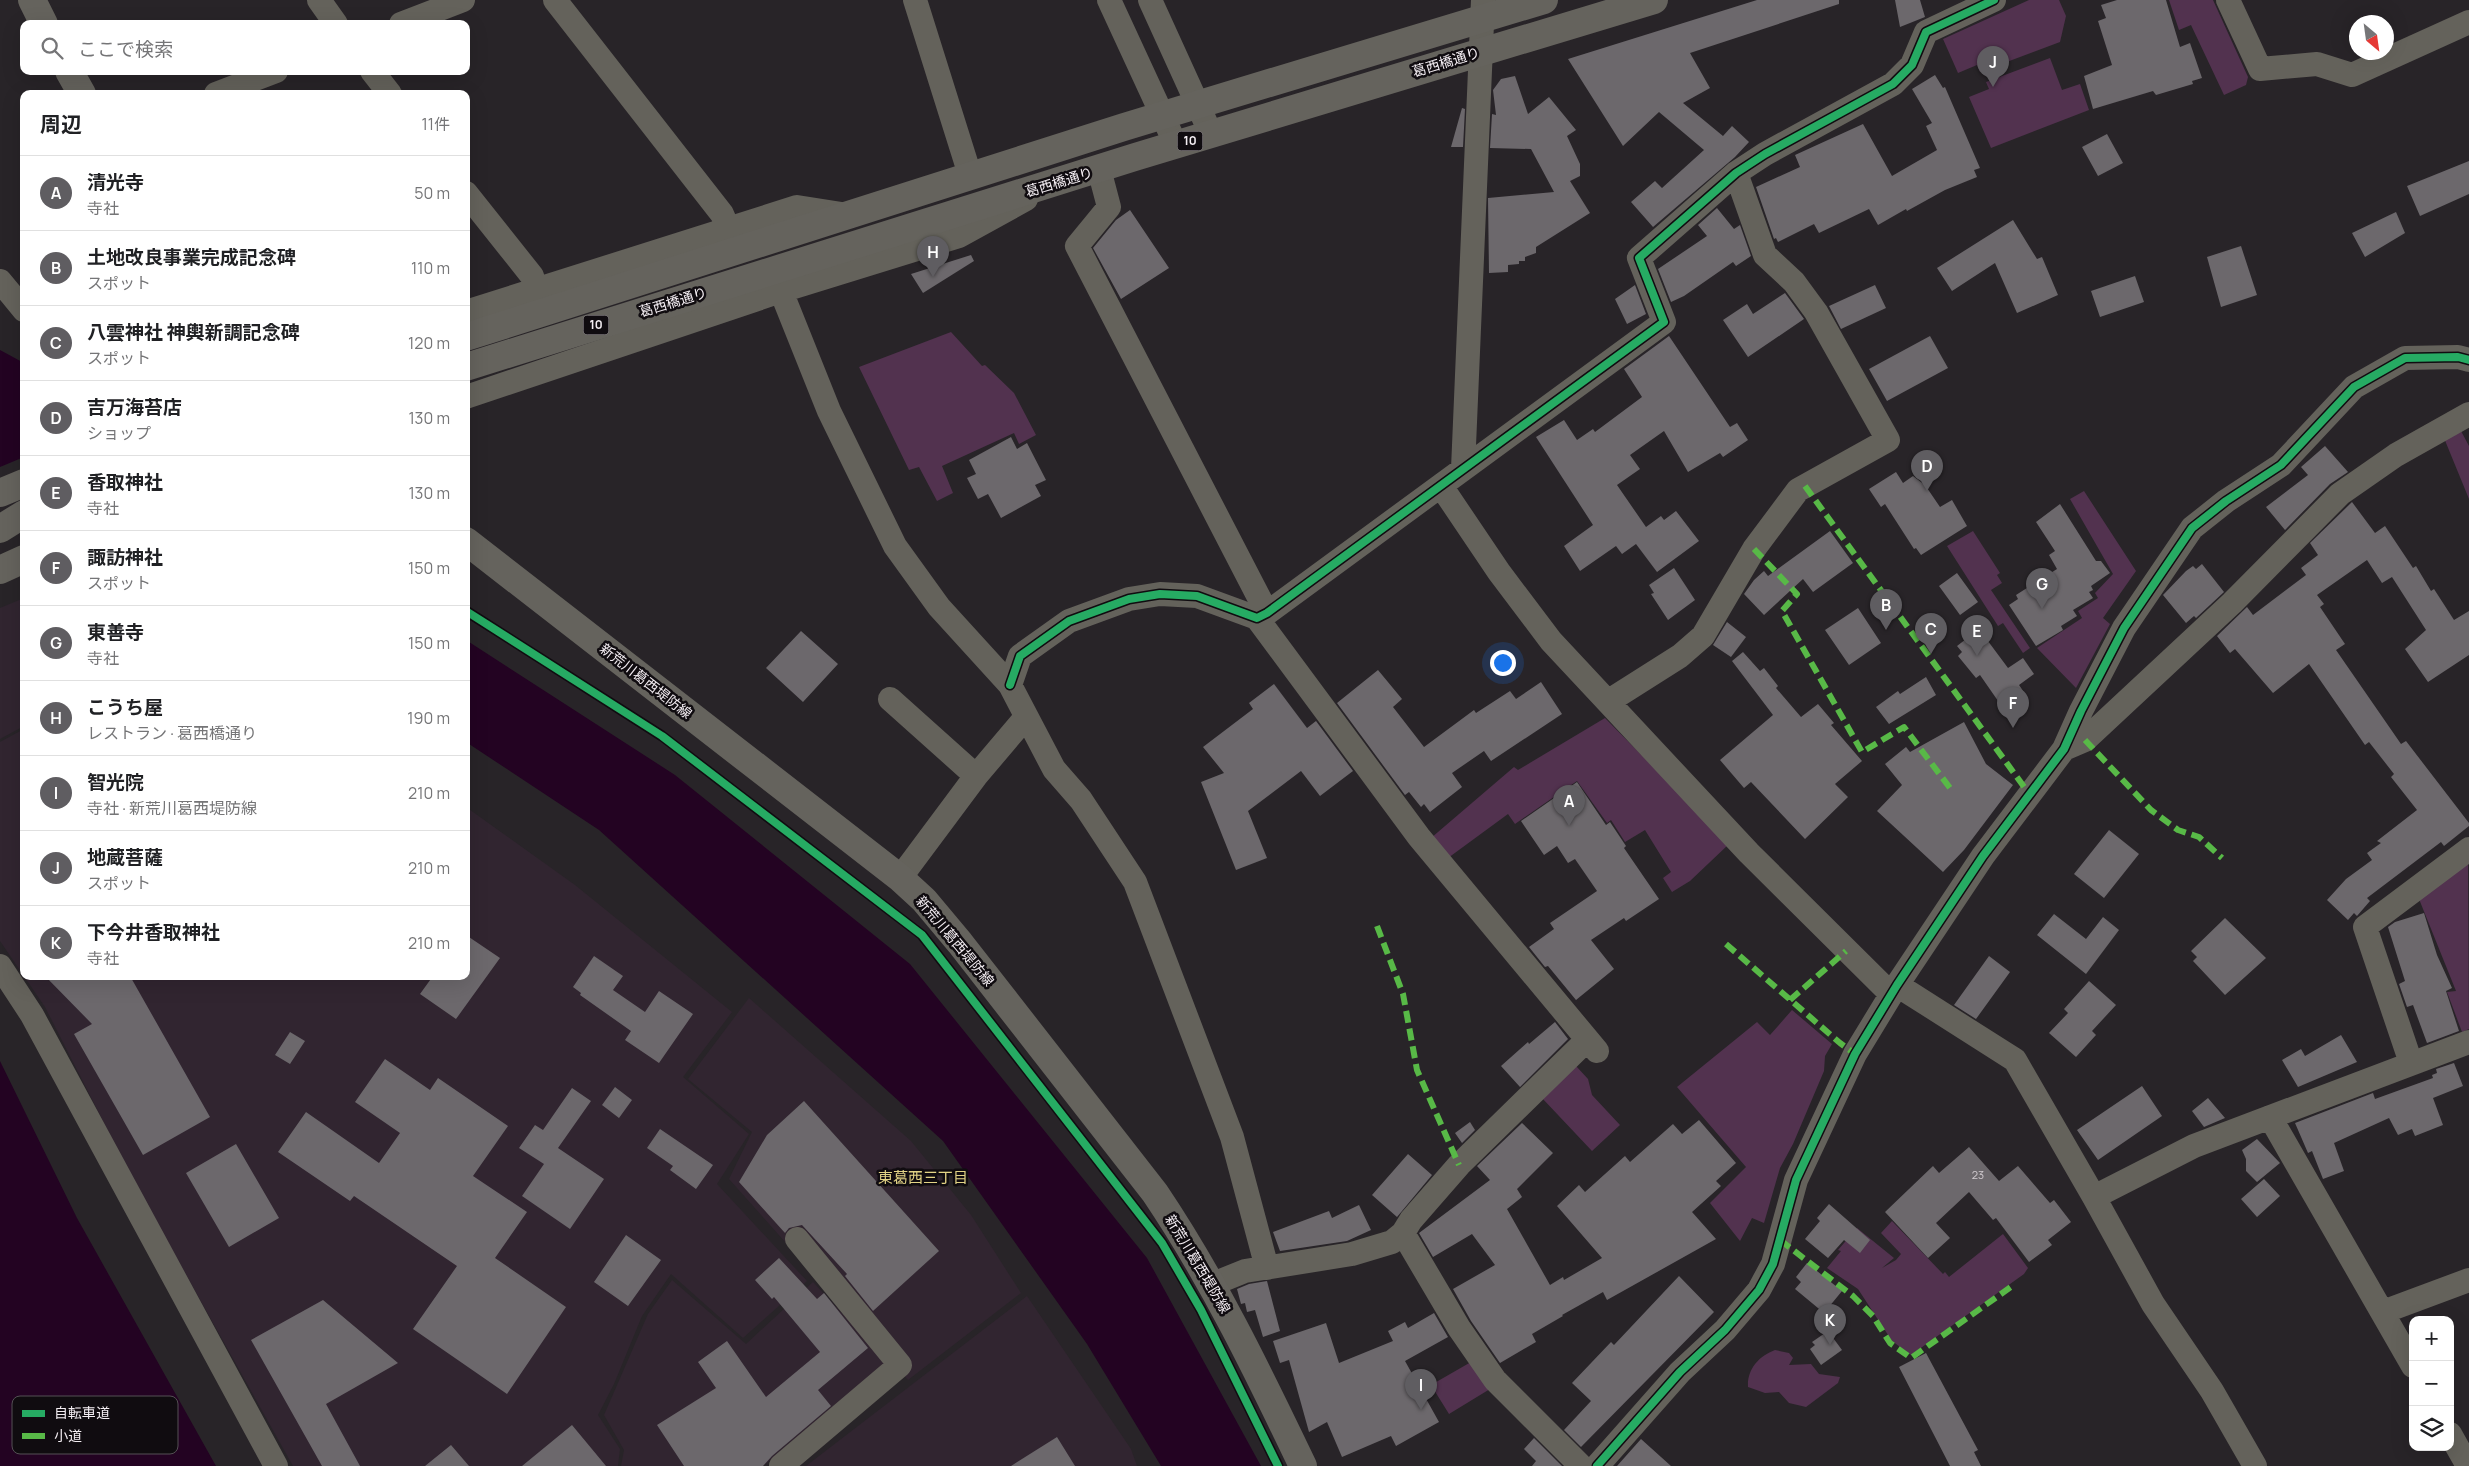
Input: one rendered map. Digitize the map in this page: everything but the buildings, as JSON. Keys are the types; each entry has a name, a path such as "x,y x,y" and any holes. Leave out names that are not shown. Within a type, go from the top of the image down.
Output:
{"main road":[{"path":"32,0 42,20"},
{"name":"葛西橋通り","path":"470,336 970,175 1199,104 1483,10 1544,0"},
{"name":"葛西橋通り","path":"470,366 1176,145 1654,0"},
{"path":"71,75 80,90"},
{"path":"0,493 20,486"},
{"path":"0,529 20,516"},
{"path":"0,545 20,536"},
{"name":"新荒川葛西堤防線","path":"470,544 900,878 924,900 1155,1193 1212,1284 1258,1372 1303,1466"},
{"path":"0,570 20,561"}],"street":[{"path":"319,0 333,20"},
{"path":"411,20 463,0"},
{"path":"555,0 722,214 728,230"},
{"path":"915,0 952,124 970,175"},
{"path":"1109,0 1176,145"},
{"path":"1150,0 1212,134"},
{"path":"1262,616 1664,322 1639,258 1736,173 1764,154 1893,84 1912,65 1926,32 1994,0"},
{"path":"2228,0 2260,69 2317,64 2352,75 2469,22"},
{"path":"1463,469 1483,10"},
{"path":"226,90 266,75"},
{"path":"375,75 387,90"},
{"path":"1099,169 1109,207 1077,246 1262,616 1419,837 1592,1045 1460,1165 1411,1220 1404,1233 1392,1242 1352,1254 1245,1271 1212,1284"},
{"path":"1609,701 1680,656 1703,636 1754,549 1798,490 1888,440 1816,312 1794,282 1765,255 1736,173"},
{"path":"470,396 781,291 959,236 1056,183"},
{"path":"470,197 532,276 536,290"},
{"path":"470,311 797,207 848,215"},
{"path":"0,280 20,305"},
{"path":"781,291 829,411 895,546 939,607 1010,685 1054,769 1080,800 1135,882 1232,1138 1267,1268"},
{"path":"1598,1466 1680,1372 1725,1330 1759,1290 1773,1264 1796,1180 1856,1054 1894,989 1983,856 2064,749 2081,711 2124,628 2192,528 2226,501 2281,465 2354,387 2405,358 2458,357 2469,360"},
{"path":"2064,749 2085,740 2232,603 2323,509 2340,494 2396,455 2469,414"},
{"path":"1441,486 1500,572 1551,641 1609,701 1748,853 1894,989 2015,1060 2153,1304 2212,1391 2255,1466"},
{"path":"1010,685 1020,656 1069,621 1129,599 1160,594 1197,596 1262,616"},
{"path":"890,699 976,776"},
{"path":"900,878 976,776 1026,717"},
{"path":"2411,1063 2365,927 2469,849"},
{"path":"0,966 32,1014 276,1466"},
{"path":"2094,1197 2194,1146 2469,1042"},
{"path":"2270,1117 2410,1361"},
{"path":"1404,1233 1459,1328 1495,1380 1581,1466"},
{"path":"781,1466 900,1365 797,1239"},
{"path":"2383,1312 2469,1280"},
{"path":"2454,1441 2468,1466"}],"shaded area":[{"path":"2029,0 2059,0 2066,16 2060,42 1980,72 1977,65 1958,73 1943,39"},
{"path":"2169,0 2213,0 2248,77 2246,85 2224,95 2191,25 2179,30"},
{"path":"2050,58 2062,90 2080,84 2089,110 1991,148 1969,97 1989,89 1986,82"},
{"path":"951,332 982,366 985,365 1014,393 1036,435 1019,444 1014,433 942,466 953,493 937,501 919,467 909,470 859,367"},
{"path":"0,350 20,361 20,483 0,474"},
{"path":"2461,431 2469,446 2469,499 2444,438"},
{"path":"2084,491 2136,571 2103,618 2110,624 2076,688 2037,648 2082,618 2078,611 2098,598 2095,593 2113,574 2070,499"},
{"path":"1973,531 2000,573 1997,575 2002,583 1991,590 2030,648 2023,653 2003,623 1998,626 1947,546"},
{"path":"20,600 20,728 0,739 0,608"},
{"path":"470,643 675,775 910,964 1147,1258 1261,1466 1161,1466 1087,1344 943,1141 599,830 470,745"},
{"path":"1605,718 1729,844 1690,881 1672,892 1663,878 1671,872 1645,830 1625,842 1611,820 1607,823 1577,781 1515,824 1508,814 1448,858 1431,838 1514,767 1518,770"},
{"path":"20,731 20,970 0,941 0,742"},
{"path":"470,810 575,885 732,1012 683,1077 749,1134 717,1184 807,1281 743,1338 671,1274 642,1316 614,1384 598,1415 620,1449 618,1466 293,1466 132,1178 45,1007 27,980 470,980"},
{"path":"2468,864 2469,1029 2462,1032 2447,992 2456,991 2419,899"},
{"path":"749,998 911,1141 971,1215 1021,1293 908,1380 729,1179 752,1132 688,1079"},
{"path":"1792,1010 1832,1044 1825,1056 1824,1071 1793,1144 1780,1168 1764,1223 1752,1218 1740,1241 1710,1203 1746,1167 1677,1087 1757,1022 1770,1035"},
{"path":"0,1061 77,1218 177,1396 12,1396 12,1454 178,1454 178,1398 216,1466 0,1466"},
{"path":"1576,1066 1588,1079 1592,1095 1620,1125 1592,1151 1542,1098"},
{"path":"1892,1221 1943,1274 1945,1272 1949,1277 2003,1234 2028,1268 2024,1274 1911,1355 1892,1341 1858,1289 1827,1268 1841,1251 1838,1250 1857,1228 1894,1258 1882,1268 1896,1260 1901,1254 1881,1233"},
{"path":"672,1280 746,1344 813,1282 890,1365 763,1466 621,1466 624,1450 604,1415 648,1314"},
{"path":"1027,1296 1131,1449 1137,1466 806,1466"},
{"path":"1775,1350 1789,1353 1793,1358 1789,1365 1811,1364 1819,1374 1840,1377 1838,1383 1806,1407 1789,1403 1779,1392 1765,1393 1748,1387 1748,1380 1755,1364"},
{"path":"1471,1362 1490,1389 1449,1414 1431,1385"}],"pier":[{"path":"20,459 20,486 0,477 0,467"}],"marked path":[{"path":"1805,486 2030,795"},
{"path":"1754,549 1797,594 1782,611 1862,752 1904,727 1950,788"},
{"path":"2085,740 2151,810 2178,830 2199,837 2222,858"},
{"path":"1377,926 1403,994 1417,1070 1459,1165"},
{"path":"1726,944 1855,1054"},
{"path":"1790,1000 1846,951"},
{"path":"1780,1240 1853,1296 1873,1316 1890,1343 1911,1358 2015,1284"}],"cycle path":[{"path":"1010,685 1020,656 1069,621 1129,599 1160,594 1197,596 1257,618 1267,613 1664,322 1639,258 1736,173 1765,154 1893,84 1912,65 1926,32 1994,0"},
{"path":"1597,1466 1680,1372 1725,1330 1759,1290 1773,1264 1796,1180 1855,1054 1897,985 1983,856 2064,749 2081,711 2124,628 2192,528 2226,501 2281,465 2354,387 2405,358 2458,357 2469,360"},
{"path":"470,614 662,736 922,935 1162,1243 1201,1310 1278,1466"}],"place":[{"name":"地蔵菩薩","path":"1993,87"},
{"name":"こうち屋","path":"933,277"},
{"name":"吉万海苔店","path":"1927,491"},
{"name":"東善寺","path":"2042,609"},
{"name":"土地改良事業完成記念碑","path":"1886,630"},
{"name":"八雲神社 神輿新調記念碑","path":"1931,654"},
{"name":"香取神社","path":"1977,656"},
{"name":"諏訪神社","path":"2013,728"},
{"name":"清光寺","path":"1569,826"},
{"name":"下今井香取神社","path":"1830,1345"},
{"name":"智光院","path":"1421,1410"}],"district":[{"name":"東葛西三丁目","path":"923,1178"}]}
